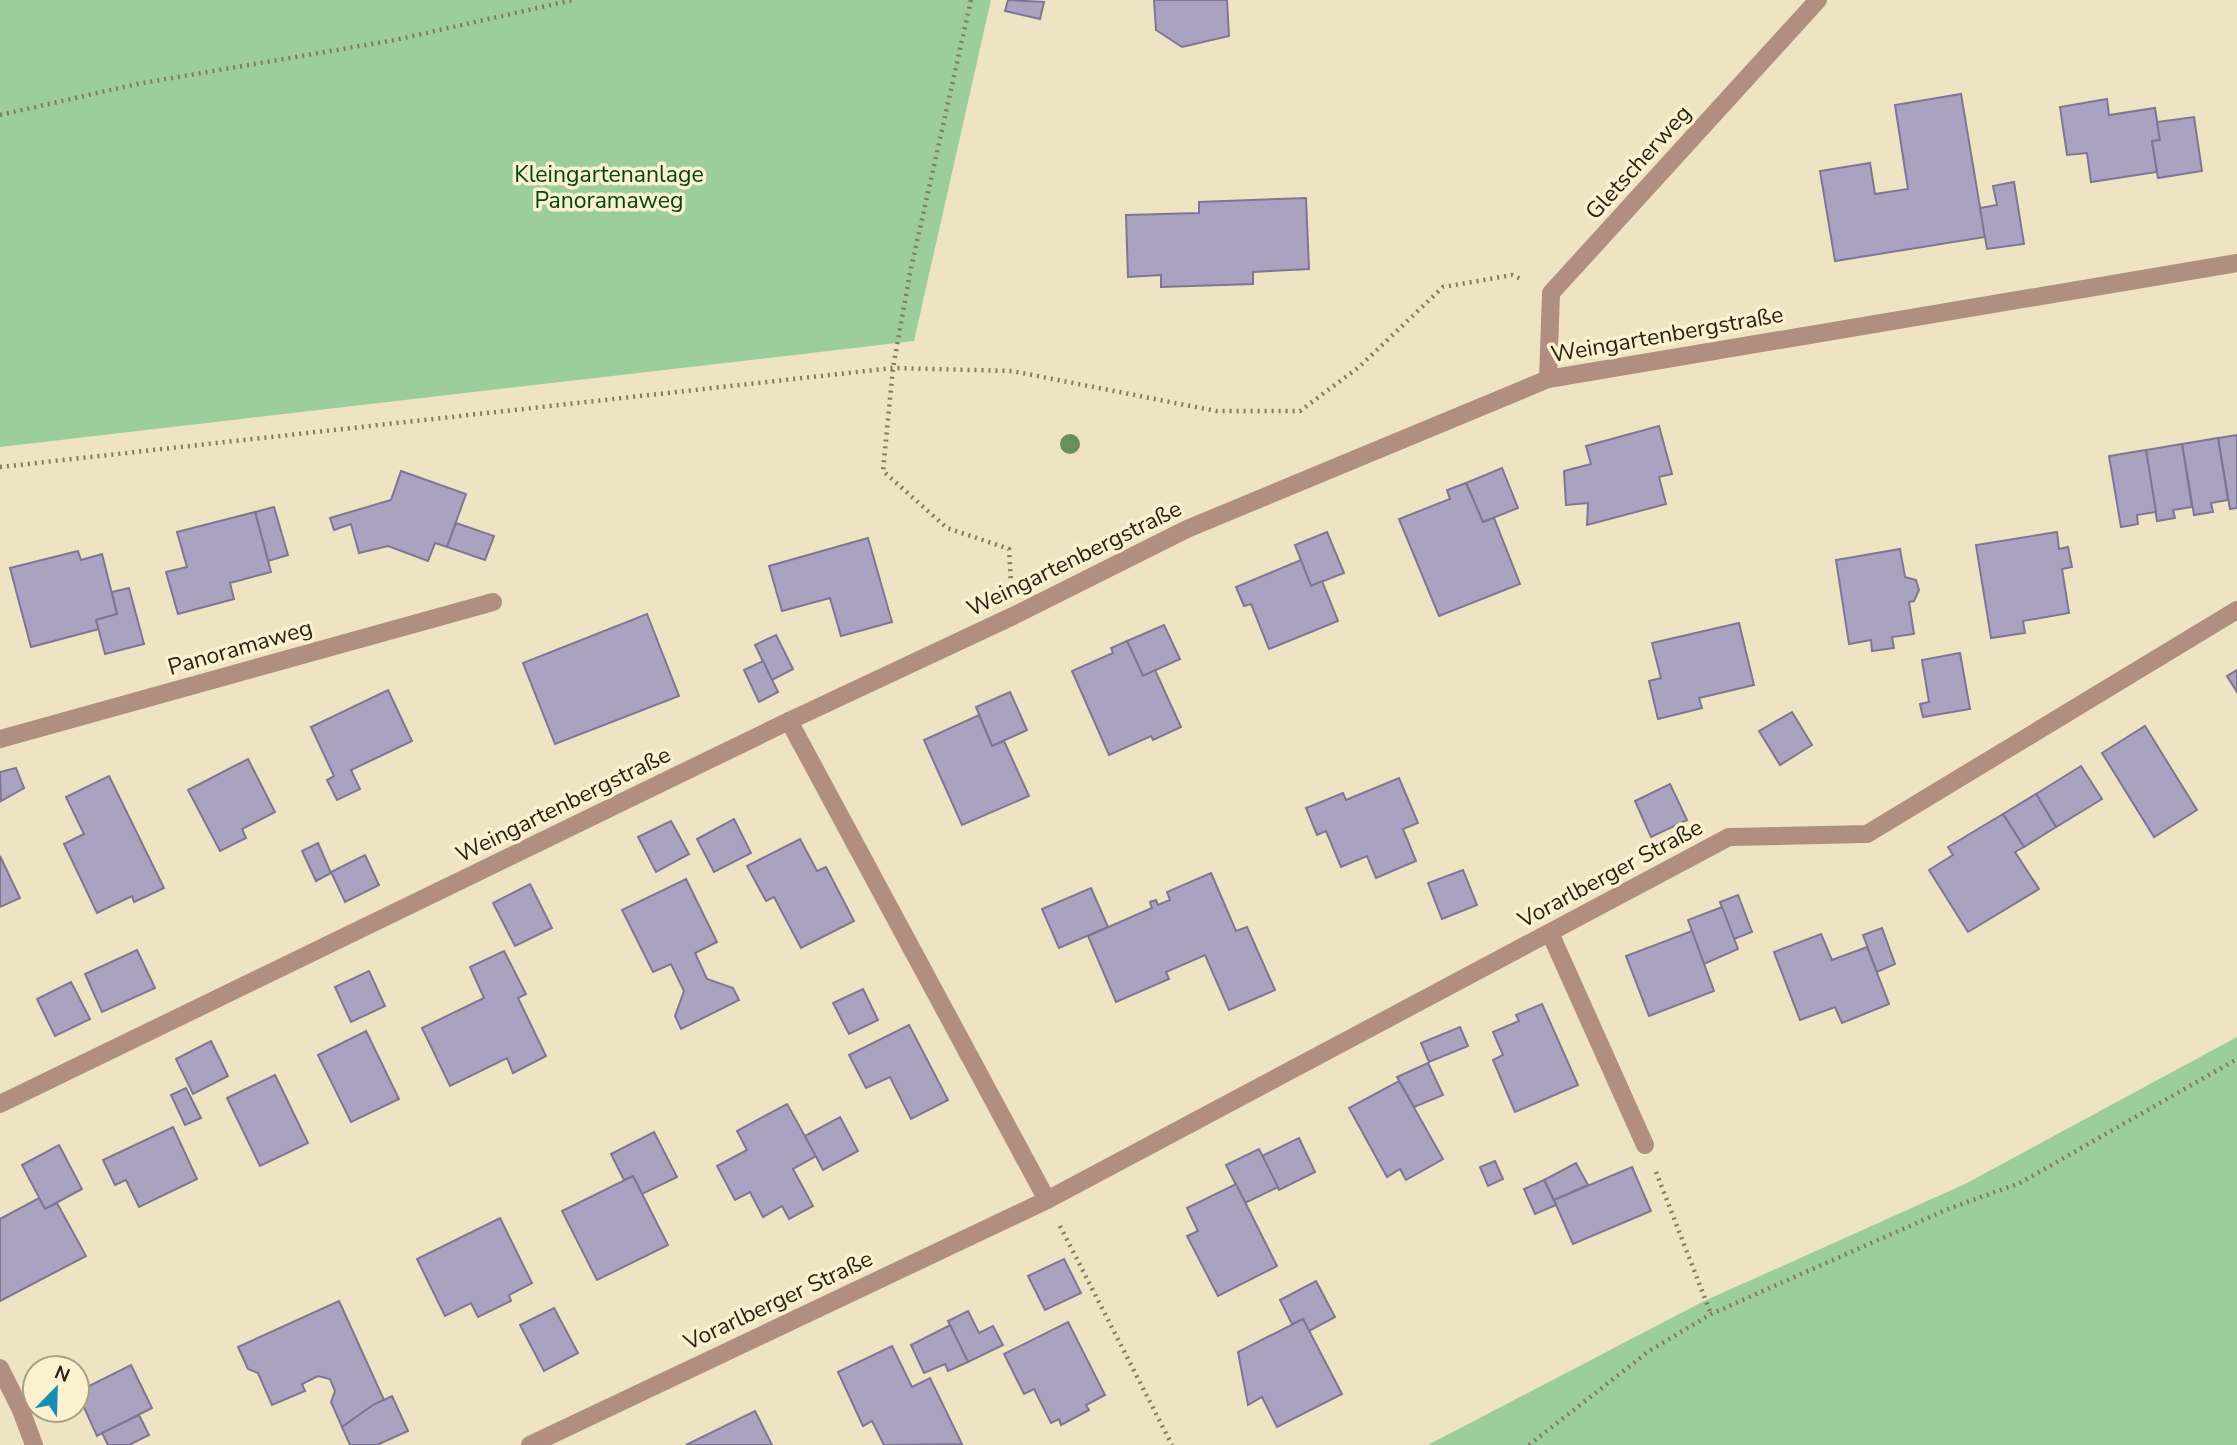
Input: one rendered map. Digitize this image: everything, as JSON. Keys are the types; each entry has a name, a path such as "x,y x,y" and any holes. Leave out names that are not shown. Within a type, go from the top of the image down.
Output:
{"street":[{"name":"Gletscherweg","path":"1551,293 1818,0"},
{"name":"Weingartenbergstraße","path":"0,1104 789,721 1013,616 1187,529 1548,379 2237,262"},
{"path":"1548,379 1551,293"},
{"name":"Panoramaweg","path":"0,739 493,602"},
{"name":"Vorarlberger Straße","path":"530,1445 1047,1200 1729,837 1867,834 2237,610"},
{"path":"789,721 1047,1200"},
{"path":"1550,933 1646,1145"},
{"path":"0,1368 21,1410 34,1445"}],"path":[{"path":"0,115 137,85 395,40 573,0"},
{"path":"971,0 910,273 892,368 883,471 947,528 1009,549 1013,616"},
{"path":"0,467 892,368 1012,372 1216,411 1300,411 1359,367 1443,287 1512,275 1551,293"},
{"path":"1529,1445 1649,1351 1712,1314 1948,1209 2020,1183 2237,1059"},
{"path":"1646,1145 1712,1314"},
{"path":"1047,1200 1172,1445"}],"green space":[{"name":"Kleingartenanlage Panoramaweg","path":"0,0 991,0 914,341 0,447"},
{"path":"2237,1037 2237,1445 1428,1445 1702,1302 1965,1184"}],"building":[{"path":"1008,0 1044,2 1040,19 1005,11"},
{"path":"1154,0 1227,0 1229,36 1182,47 1156,30"},
{"path":"1961,94 1985,237 1835,261 1820,171 1870,163 1875,194 1908,189 1895,105"},
{"path":"2107,99 2109,115 2155,108 2160,140 2152,141 2157,172 2091,182 2087,153 2067,155 2060,107"},
{"path":"2194,117 2202,171 2158,178 2152,141 2160,140 2157,122"},
{"path":"2014,182 2024,244 1987,249 1980,208 1997,205 1993,186"},
{"path":"1306,198 1309,269 1253,272 1253,284 1161,287 1161,275 1128,277 1126,215 1199,213 1199,202"},
{"path":"1659,426 1672,474 1659,477 1666,504 1587,525 1588,503 1566,505 1564,471 1591,464 1586,446"},
{"path":"2237,435 2237,508 2230,509 2218,438"},
{"path":"2218,438 2228,500 2211,503 2213,512 2194,515 2182,444"},
{"path":"2182,444 2192,507 2173,510 2175,518 2157,521 2146,450"},
{"path":"2146,450 2156,512 2137,515 2138,524 2121,527 2109,456"},
{"path":"1502,468 1518,508 1483,522 1466,483"},
{"path":"401,471 466,494 447,547 435,543 428,561 388,546 359,553 351,524 334,530 330,518 391,500"},
{"path":"1466,483 1483,522 1494,518 1520,584 1439,616 1399,519 1450,499 1447,490"},
{"path":"274,507 288,555 268,561 255,512"},
{"path":"255,512 271,572 230,583 234,599 178,614 166,572 187,567 177,532"},
{"path":"456,523 494,536 485,560 447,547"},
{"path":"1327,532 1344,573 1311,586 1295,545"},
{"path":"2057,532 2059,549 2068,547 2072,567 2062,569 2069,613 2023,621 2025,633 1991,638 1976,545"},
{"path":"868,538 892,622 841,636 830,598 782,611 769,566"},
{"path":"1900,549 1905,577 1916,580 1919,590 1914,601 1909,602 1914,634 1892,637 1894,648 1872,651 1871,640 1849,644 1836,560"},
{"path":"78,551 81,560 102,554 117,614 96,620 99,629 31,647 10,568"},
{"path":"1301,560 1311,586 1322,581 1338,621 1269,649 1251,604 1244,606 1236,587"},
{"path":"129,588 144,644 105,654 96,620 117,614 112,592"},
{"path":"647,614 679,696 555,744 523,663"},
{"path":"1739,623 1754,685 1699,698 1702,708 1658,719 1649,681 1661,678 1652,643"},
{"path":"1164,625 1180,659 1143,676 1127,641"},
{"path":"776,635 793,669 772,680 755,645"},
{"path":"1127,641 1143,676 1155,670 1181,727 1153,740 1151,736 1109,755 1072,671 1113,653 1111,648"},
{"path":"1960,653 1970,709 1923,717 1920,704 1929,702 1922,660"},
{"path":"763,661 778,692 759,702 744,670"},
{"path":"2237,670 2237,692 2227,676"},
{"path":"388,690 412,741 351,770 360,789 337,800 327,780 334,776 311,727"},
{"path":"1010,692 1027,730 992,746 976,707"},
{"path":"1792,712 1812,745 1780,765 1759,731"},
{"path":"979,715 992,746 1004,741 1029,796 962,825 924,740"},
{"path":"2145,726 2197,810 2154,837 2102,753"},
{"path":"248,759 275,812 242,829 246,838 220,851 188,790"},
{"path":"2081,766 2102,799 2056,827 2036,794"},
{"path":"16,768 24,788 1,801 0,772"},
{"path":"109,776 164,888 134,902 132,896 97,913 64,844 84,834 66,797"},
{"path":"1399,778 1418,823 1403,829 1416,861 1376,878 1367,856 1341,867 1326,831 1317,835 1306,808 1343,793 1346,800"},
{"path":"1670,784 1687,820 1651,837 1635,801"},
{"path":"2036,794 2056,827 2024,847 2003,814"},
{"path":"2003,814 2024,847 2015,852 2039,889 1968,932 1929,870 1953,855 1948,847"},
{"path":"734,819 751,853 714,872 697,839"},
{"path":"671,821 689,854 656,872 638,837"},
{"path":"800,839 817,871 826,867 854,921 801,948 774,897 766,901 747,866"},
{"path":"318,843 331,873 316,881 302,851"},
{"path":"365,855 379,885 345,902 331,872"},
{"path":"0,856 20,898 0,907"},
{"path":"1463,870 1477,905 1442,919 1428,883"},
{"path":"1211,873 1236,931 1247,927 1275,990 1229,1010 1205,955 1166,972 1169,979 1116,1002 1088,936 1152,908 1150,902 1156,900 1158,905 1170,900 1167,892"},
{"path":"686,879 717,942 695,953 707,979 733,988 739,1000 681,1029 675,1016 684,991 671,964 653,972 622,910"},
{"path":"530,884 552,928 515,946 493,903"},
{"path":"1091,888 1108,927 1059,948 1042,909"},
{"path":"1738,895 1752,932 1734,939 1720,902"},
{"path":"1722,907 1738,949 1704,964 1688,920"},
{"path":"1882,928 1895,964 1877,972 1863,935"},
{"path":"1692,931 1714,991 1649,1016 1626,956"},
{"path":"1821,934 1832,960 1867,947 1889,1004 1842,1023 1835,1007 1800,1020 1774,952"},
{"path":"137,950 155,988 102,1012 85,974"},
{"path":"504,951 526,994 518,998 546,1056 513,1073 507,1058 450,1086 422,1028 484,998 470,967"},
{"path":"369,971 385,1006 351,1022 335,987"},
{"path":"71,982 90,1019 55,1036 37,999"},
{"path":"863,989 878,1020 849,1034 833,1003"},
{"path":"1542,1004 1578,1085 1515,1112 1493,1060 1503,1055 1493,1032 1519,1021 1516,1015"},
{"path":"909,1025 948,1100 911,1119 890,1077 866,1088 849,1055"},
{"path":"1460,1027 1468,1046 1429,1062 1421,1043"},
{"path":"366,1031 399,1099 351,1122 318,1055"},
{"path":"211,1041 228,1076 193,1094 176,1059"},
{"path":"1428,1063 1443,1095 1414,1107 1397,1077"},
{"path":"275,1075 308,1143 260,1166 227,1098"},
{"path":"1399,1081 1443,1159 1406,1180 1400,1169 1387,1177 1349,1108"},
{"path":"186,1088 201,1118 185,1125 171,1095"},
{"path":"787,1104 816,1156 793,1169 813,1206 789,1219 782,1206 763,1217 750,1192 735,1200 717,1166 747,1150 737,1131"},
{"path":"840,1117 858,1151 823,1170 805,1136"},
{"path":"173,1127 197,1179 139,1207 126,1180 115,1185 103,1160"},
{"path":"654,1132 677,1177 642,1194 633,1176 624,1180 611,1154"},
{"path":"1299,1138 1315,1172 1279,1190 1262,1156"},
{"path":"59,1145 82,1189 45,1209 22,1165"},
{"path":"1259,1149 1278,1187 1245,1203 1226,1165"},
{"path":"1495,1161 1503,1179 1488,1186 1480,1167"},
{"path":"1576,1163 1588,1185 1554,1200 1544,1180"},
{"path":"1632,1167 1651,1211 1573,1244 1554,1200"},
{"path":"633,1176 668,1245 597,1280 562,1211"},
{"path":"1544,1180 1556,1205 1535,1214 1524,1189"},
{"path":"1236,1184 1277,1266 1218,1296 1187,1236 1198,1231 1187,1208"},
{"path":"39,1198 45,1209 57,1203 86,1256 0,1301 0,1219"},
{"path":"500,1218 532,1283 509,1295 511,1301 478,1317 471,1303 445,1316 417,1259"},
{"path":"1064,1259 1081,1293 1045,1310 1028,1276"},
{"path":"1316,1281 1335,1317 1309,1331 1303,1319 1292,1324 1280,1300"},
{"path":"339,1301 384,1400 342,1427 331,1402 335,1391 330,1379 318,1376 302,1384 305,1391 272,1405 258,1373 248,1369 238,1347"},
{"path":"554,1308 578,1353 544,1371 520,1325"},
{"path":"968,1311 979,1333 993,1326 1003,1345 968,1362 948,1321"},
{"path":"1303,1319 1342,1394 1277,1427 1262,1397 1248,1405 1238,1352"},
{"path":"1068,1322 1105,1395 1086,1405 1089,1410 1061,1425 1059,1419 1051,1423 1034,1389 1024,1394 1004,1354"},
{"path":"950,1325 968,1362 948,1371 945,1364 924,1373 911,1345"},
{"path":"892,1346 912,1387 930,1378 962,1444 884,1445 872,1421 863,1426 838,1372"},
{"path":"131,1365 152,1408 97,1436 91,1423 91,1385"},
{"path":"392,1396 408,1431 377,1445 350,1445 342,1427 373,1405"},
{"path":"755,1411 772,1445 686,1445"},
{"path":"139,1415 149,1435 129,1445 108,1445 102,1433"}]}
